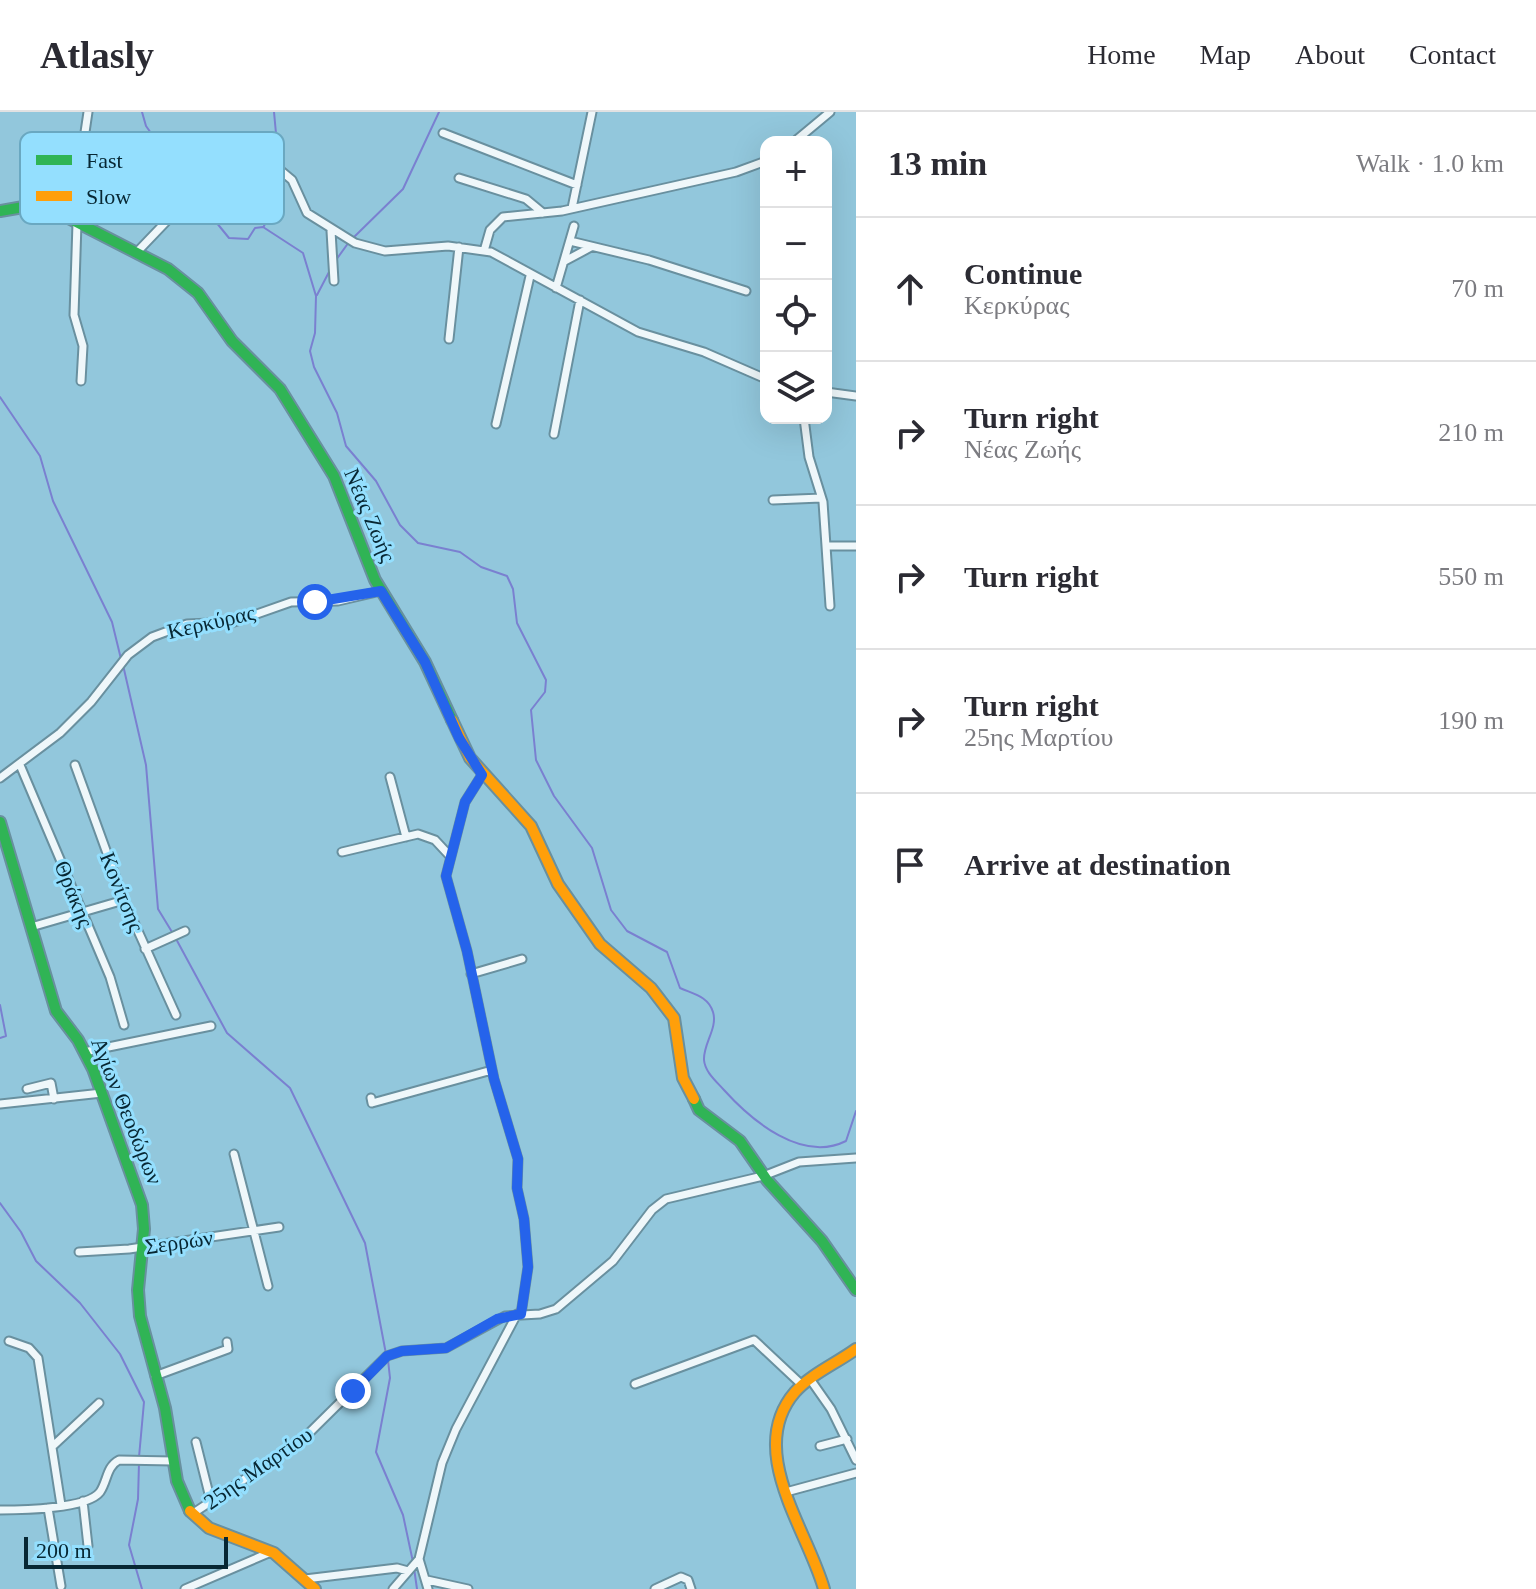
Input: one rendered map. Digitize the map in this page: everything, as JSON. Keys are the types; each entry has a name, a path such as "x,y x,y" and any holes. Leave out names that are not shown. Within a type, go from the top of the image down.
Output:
{"street":[{"path":"85,132 88,112"},
{"path":"572,208 592,112"},
{"path":"803,136 830,112"},
{"path":"443,133 577,185"},
{"path":"484,251 490,230 503,217 572,208 736,172 760,163"},
{"path":"284,173 292,180 303,208 331,231 355,243 385,251 459,247 484,251 638,332 704,352 760,376"},
{"path":"459,178 526,199 543,213"},
{"name":"Νέας Ζωής","path":"0,211 20,208"},
{"path":"77,224 74,315 83,346 81,381"},
{"name":"Νέας Ζωής","path":"79,224 138,251 198,293 232,341 280,389 334,476 381,591 425,662 459,738 482,775 531,826 558,884 600,944 648,985 667,1008 678,1027 683,1078 705,1117 740,1141 763,1176 822,1241 856,1290"},
{"path":"138,251 164,224"},
{"path":"556,288 574,226"},
{"path":"331,231 334,281"},
{"path":"570,241 649,260 746,291"},
{"path":"449,339 459,247"},
{"path":"564,262 591,247"},
{"path":"496,424 530,276"},
{"path":"554,434 580,300"},
{"path":"832,393 856,396"},
{"path":"805,424 809,457 821,498 830,606"},
{"path":"773,500 821,498"},
{"path":"826,546 856,546"},
{"name":"Κερκύρας","path":"0,778 60,733 91,702 128,655 152,637 187,624 234,622 291,602 338,601 381,591"},
{"name":"Θράκης","path":"20,765 79,912 116,992 124,1025"},
{"name":"Κονίτσης","path":"75,765 124,900 176,1015"},
{"path":"393,1589 419,1559 442,1463 456,1429 519,1314 528,1267 524,1219 517,1188 518,1159 492,1070 471,974 447,886 449,855 465,802 482,775"},
{"path":"390,777 406,837"},
{"name":"Αγίων Θεοδώρων","path":"0,822 56,1011 84,1052 142,1205 146,1225 138,1302 166,1411 173,1461 192,1514"},
{"path":"342,852 426,835 449,855"},
{"path":"31,927 124,900"},
{"path":"145,949 185,931"},
{"path":"471,974 522,959"},
{"path":"84,1052 211,1026"},
{"path":"371,1098 372,1103 492,1070"},
{"path":"27,1089 51,1083 54,1099"},
{"path":"0,1104 102,1093"},
{"path":"234,1154 268,1286"},
{"name":"25ης Μαρτίου","path":"192,1514 308,1436 387,1356 402,1351 446,1348 497,1319 549,1312 576,1295 613,1261 660,1203 706,1187 763,1176 799,1162 856,1158"},
{"name":"Σερρών","path":"79,1252 143,1247 279,1227"},
{"path":"635,1384 754,1340 806,1382 847,1439 856,1460"},
{"path":"9,1341 29,1348 38,1358 61,1505"},
{"path":"155,1376 228,1349 227,1342"},
{"path":"824,1589 815,1554 786,1492 775,1459 775,1433 784,1406 806,1382 856,1349"},
{"path":"842,1360 856,1356"},
{"path":"183,1368 186,1378"},
{"path":"54,1445 99,1403"},
{"path":"820,1446 847,1439"},
{"path":"196,1442 211,1502"},
{"path":"0,1510 48,1508 83,1501 100,1492 109,1468 119,1460 173,1461"},
{"path":"786,1492 856,1473"},
{"path":"83,1501 88,1546"},
{"path":"48,1508 61,1586"},
{"path":"192,1514 208,1527 271,1552 315,1589"},
{"path":"185,1589 271,1552"},
{"path":"419,1559 428,1585 468,1589"},
{"path":"305,1579 397,1568 408,1571"},
{"path":"655,1589 681,1577 686,1578 691,1589"}],"waterway":[{"path":"142,112 150,132"},
{"path":"274,112 276,132"},
{"path":"353,238 403,189 439,112"},
{"path":"218,224 229,238 248,239 255,228 263,227 303,253 316,296 315,333 310,351 314,367 337,413 346,446 376,481 400,525 418,543 460,552 481,567 507,576 513,589 517,623 546,680 545,692 531,710 536,760 554,796 592,848 611,910 627,931 667,952 680,988 700,996 711,1007 714,1024 704,1060 714,1080 763,1126 795,1143 812,1147 846,1141 856,1111"},
{"path":"336,260 349,242"},
{"path":"317,295 329,272"},
{"path":"0,397 40,456 53,501 112,622 121,659"},
{"path":"123,665 146,765 158,909 172,932"},
{"path":"175,937 227,1033 290,1088 365,1243 386,1354"},
{"path":"0,1005 6,1036 0,1038"},
{"path":"0,1203 21,1232 36,1261 80,1303 120,1354 144,1402 139,1457"},
{"path":"388,1360 390,1378 376,1452 403,1515 413,1562"},
{"path":"139,1463 138,1499 129,1545 142,1589"},
{"path":"414,1568 417,1589"}],"traffic: fast":[{"path":"0,211 20,208"},
{"path":"80,224 168,269 198,293 232,341 280,389 334,476 375,580 425,662 452,720"},
{"path":"0,822 56,1011 78,1040 93,1069 142,1205 144,1229 138,1290 140,1316 165,1408 177,1481 190,1511"},
{"path":"694,1099 699,1110 740,1141 767,1180 822,1241 856,1290"}],"traffic: slow":[{"path":"452,720 470,758 531,826 558,884 600,944 651,988 674,1018 683,1078 694,1099"},
{"path":"824,1589 784,1490 776,1439 781,1415 795,1392 816,1374 856,1349"},
{"path":"190,1511 209,1528 274,1553 315,1589"}],"route":[{"path":"315,602 338,601 381,591 425,662 459,738 482,775 465,802 447,860 446,876 467,951 494,1079 517,1149 517,1188 528,1252 526,1297 521,1314 497,1319 446,1348 402,1351 387,1356 353,1391"}]}
